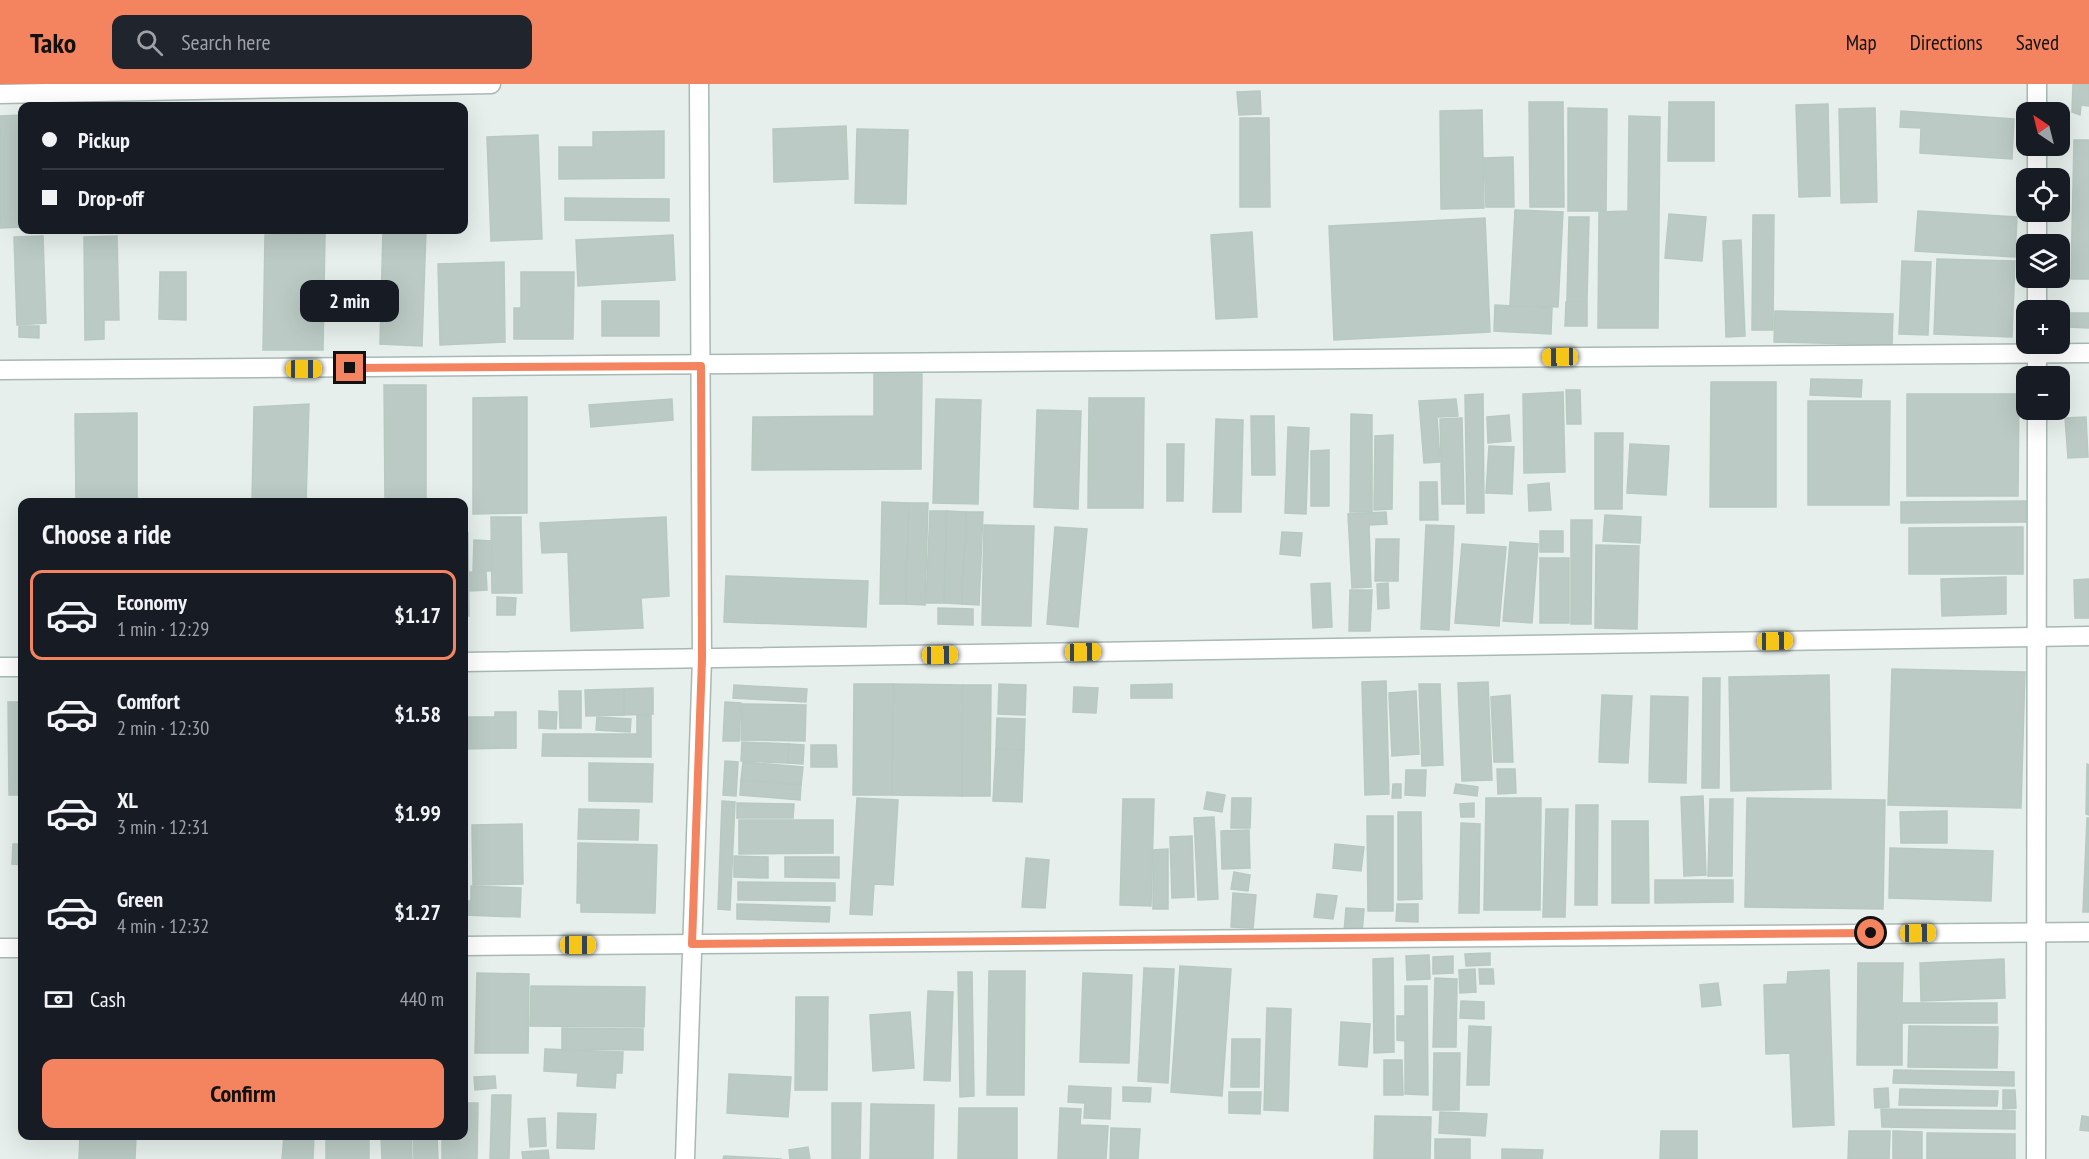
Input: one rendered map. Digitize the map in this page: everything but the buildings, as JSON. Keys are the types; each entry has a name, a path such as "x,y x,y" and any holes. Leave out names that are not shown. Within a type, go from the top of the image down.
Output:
{"street":[{"path":"0,94 491,84"},
{"path":"685,1159 702,659 699,84"},
{"path":"2037,84 2037,102"},
{"path":"0,370 701,366 2016,348"},
{"path":"2070,351 2089,353"},
{"path":"2036,1159 2037,420"},
{"path":"468,662 2089,636"},
{"path":"0,667 18,667"},
{"path":"468,946 2089,932"},
{"path":"0,948 18,948"}],"route":[{"path":"350,368 701,366 702,659 692,944 1871,933"}]}
